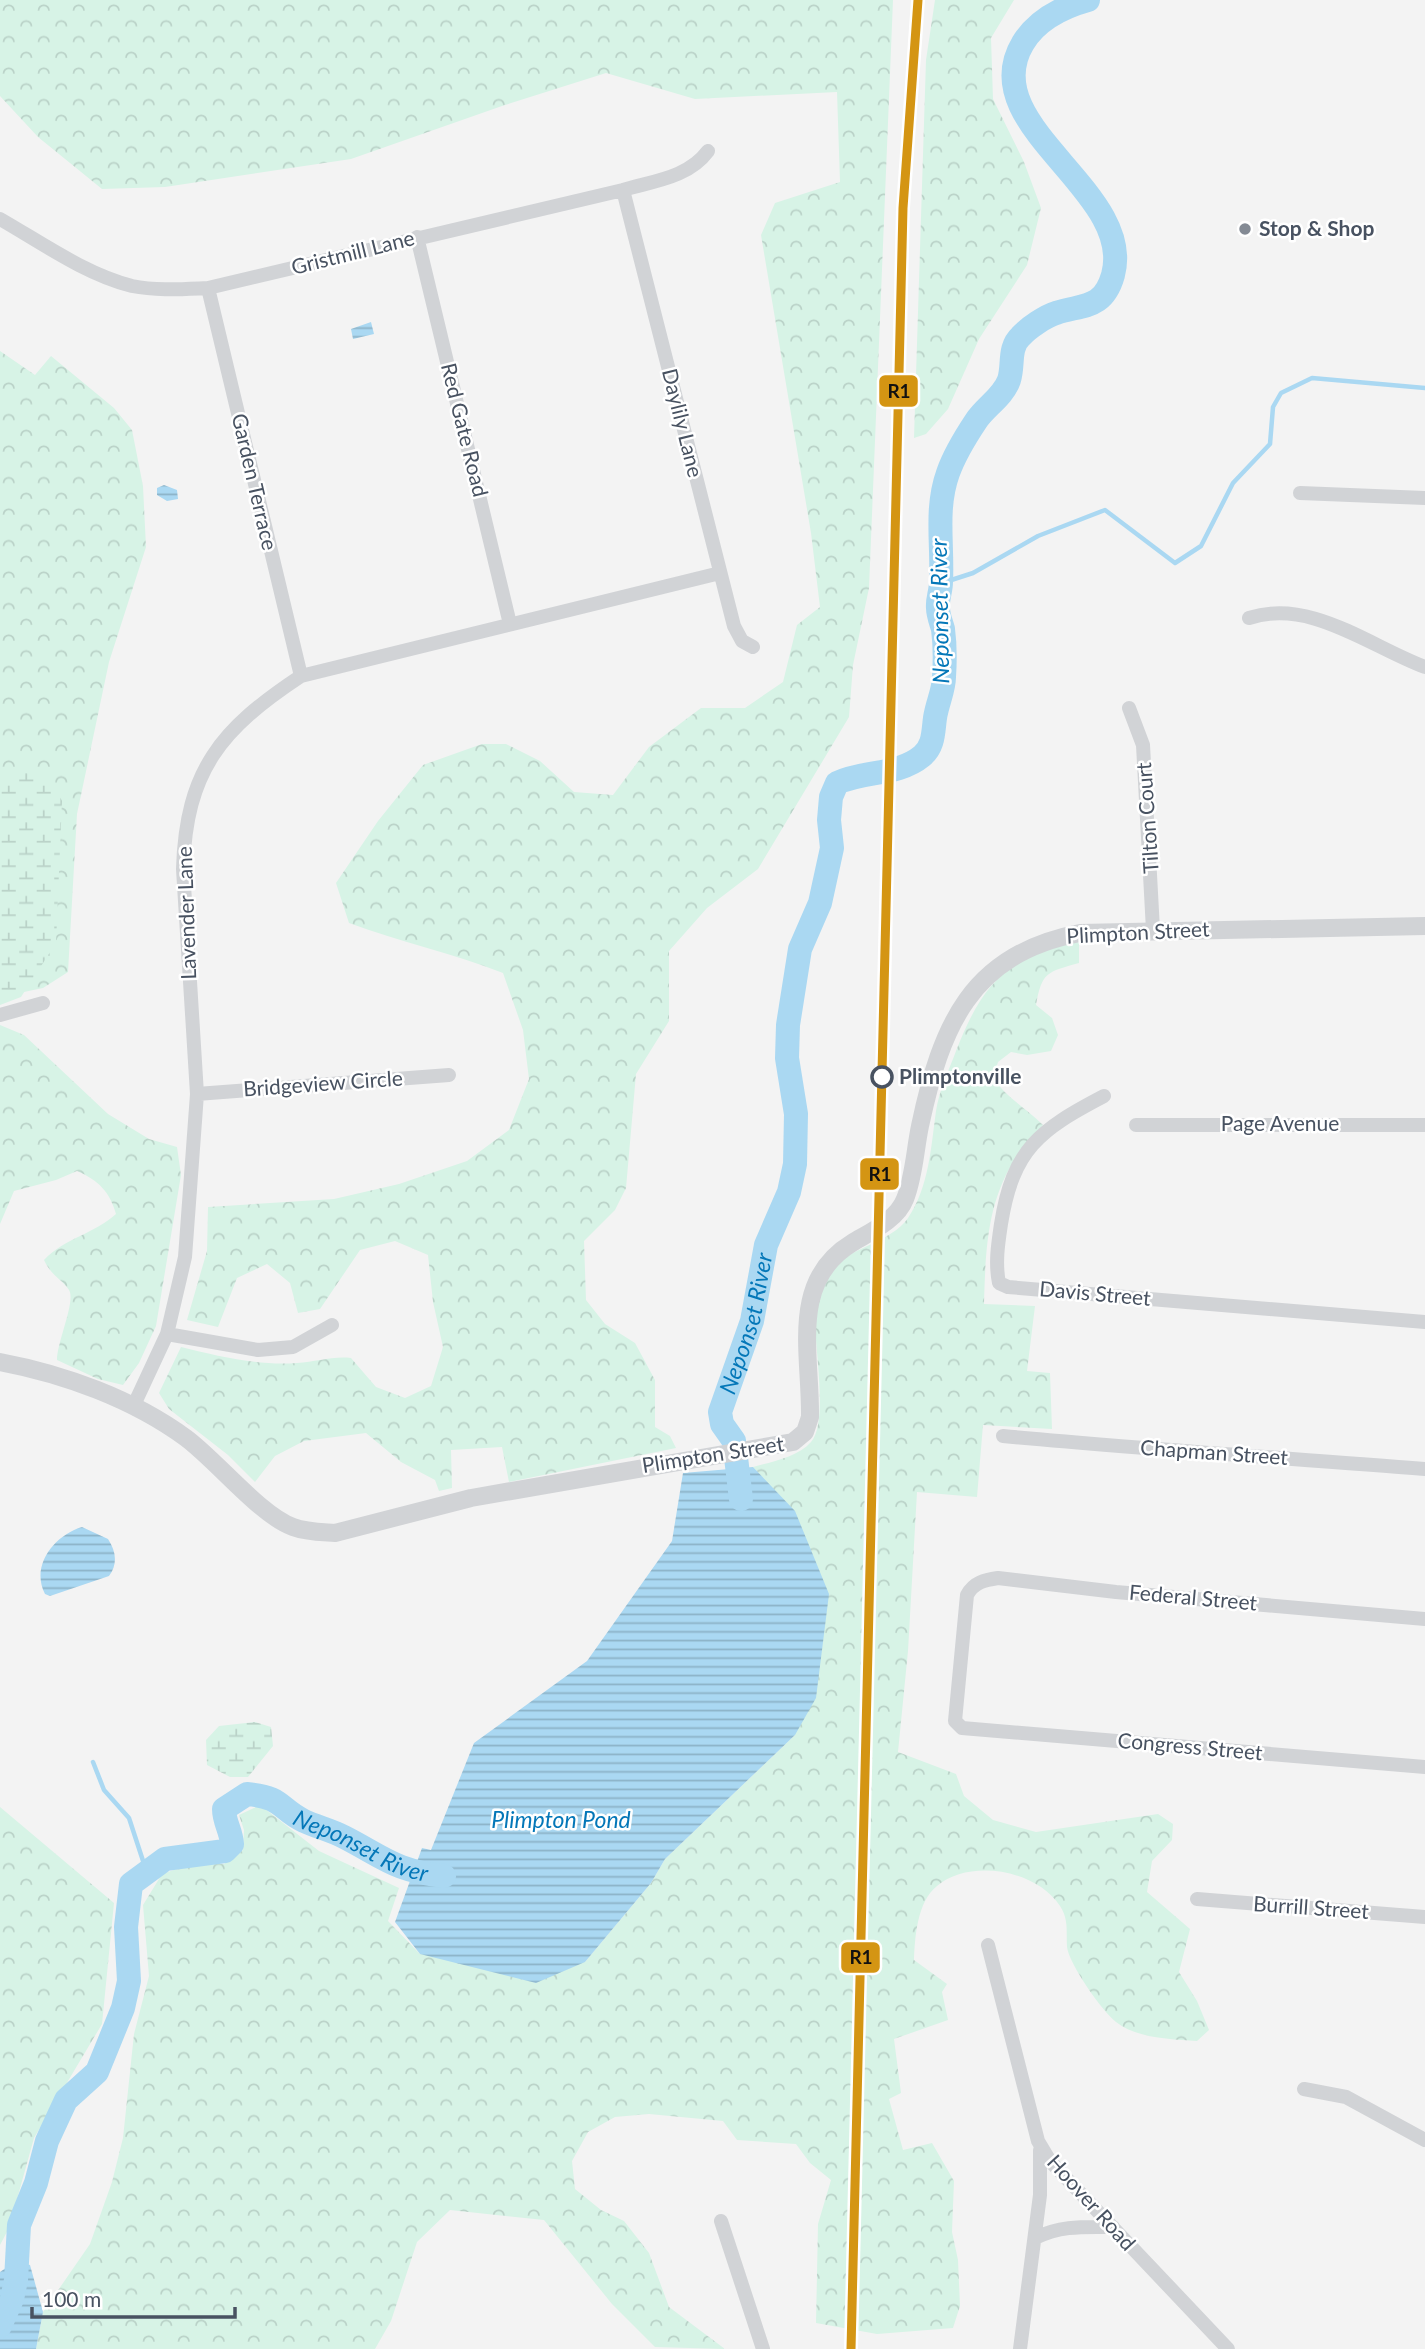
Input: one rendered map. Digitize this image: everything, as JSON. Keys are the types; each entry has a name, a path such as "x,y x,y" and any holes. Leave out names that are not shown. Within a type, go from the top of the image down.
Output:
{"street":[{"name":"Gristmill Lane","path":"0,219 88,269 131,285 154,289 208,288 623,190 687,171 708,151"},
{"name":"Daylily Lane","path":"623,190 720,573 738,636 753,647"},
{"name":"Red Gate Road","path":"417,237 510,624"},
{"name":"Garden Terrace","path":"208,288 301,676"},
{"path":"1300,493 1425,498"},
{"name":"Lavender Lane","path":"133,1407 167,1334 185,1257 197,1094 183,869 188,807 212,755 256,708 301,676 720,573"},
{"path":"1249,618 1278,612 1306,615 1425,667"},
{"name":"Tilton Court","path":"1129,708 1143,745 1153,930"},
{"name":"Plimpton Street","path":"0,1362 50,1372 133,1407 185,1437 267,1509 292,1527 314,1532 335,1533 471,1498 793,1442 806,1429 810,1412 808,1314 816,1279 831,1257 881,1224 902,1205 931,1079 959,1014 978,986 1003,962 1036,944 1080,933 1425,926"},
{"path":"0,1015 43,1003"},
{"name":"Bridgeview Circle","path":"197,1094 449,1075"},
{"name":"Davis Street","path":"1104,1096 1056,1121 1018,1163 1005,1198 996,1268 999,1283 1008,1287 1425,1322"},
{"name":"Page Avenue","path":"1136,1125 1425,1125"},
{"path":"167,1334 258,1350 293,1347 332,1325"},
{"name":"Chapman Street","path":"1003,1436 1190,1453 1252,1455 1425,1469"},
{"name":"Federal Street","path":"957,1726 958,1676 967,1595 982,1581 999,1578 1116,1592 1425,1619"},
{"name":"Congress Street","path":"957,1726 1425,1767"},
{"name":"Burrill Street","path":"1197,1899 1425,1917"},
{"name":"Hoover Road","path":"988,1945 1038,2141 1056,2169 1228,2349"},
{"path":"1304,2089 1346,2096 1425,2140"},
{"path":"1020,2349 1042,2161 1038,2141"},
{"path":"721,2221 763,2349"},
{"path":"1035,2238 1051,2230 1078,2225 1113,2227"}],"green space":[{"path":"0,0 893,0 869,588 853,665 849,717 758,869 707,908 669,951 669,1021 636,1074 626,1188 615,1210 584,1241 586,1300 605,1324 635,1343 655,1380 655,1427 670,1436 676,1448 509,1482 502,1447 451,1450 452,1488 439,1491 435,1480 401,1462 366,1433 304,1441 275,1456 255,1482 228,1455 169,1409 159,1393 181,1347 253,1362 282,1364 351,1358 376,1387 405,1398 431,1386 443,1347 433,1302 428,1255 395,1241 360,1250 320,1309 298,1313 290,1283 267,1264 237,1278 218,1327 187,1320 207,1251 208,1207 334,1199 399,1184 467,1161 509,1130 529,1079 523,1030 503,973 349,923 336,883 378,821 423,765 482,744 506,744 540,761 574,792 613,795 649,747 701,708 745,708 783,682 797,625 820,607 811,533 761,235 775,203 840,182 837,92 695,99 606,73 351,159 165,187 102,189 38,137 0,96"},
{"path":"935,0 1014,0 991,38 993,99 1024,162 1041,208 1027,265 979,339 948,409 926,434 914,438 926,60"},
{"path":"0,351 35,375 51,356 114,408 132,430 143,486 146,547 109,662 77,814 68,972 43,988 0,997"},
{"path":"17,770 52,781 62,801 56,943 21,997 0,1005 0,795 3,782"},
{"path":"1079,942 1079,963 1048,975 1038,994 1036,1005 1052,1018 1058,1035 1051,1051 1027,1055 1011,1052 998,1062 993,1078 1043,1125 1011,1165 994,1207 986,1253 984,1304 1035,1306 1027,1371 1050,1373 1052,1429 983,1425 977,1497 917,1492 908,1651 898,1752 956,1774 964,1796 993,1820 1036,1832 1158,1814 1173,1824 1172,1840 1152,1861 1147,1892 1190,1929 1179,1972 1197,2001 1209,2030 1197,2041 1176,2040 1134,2032 1116,2022 1095,1998 1069,1955 1066,1921 1060,1906 1036,1884 1020,1876 1002,1872 967,1872 951,1877 930,1893 918,1920 914,1960 947,1984 942,1992 948,2020 894,2039 901,2093 889,2099 903,2150 932,2143 954,2181 952,2232 958,2260 960,2306 953,2328 877,2334 816,2323 818,2224 831,2180 810,2163 796,2144 737,2140 723,2121 649,2114 615,2117 588,2132 572,2161 575,2189 601,2210 624,2221 649,2253 669,2307 725,2349 655,2347 612,2304 544,2220 450,2210 417,2242 391,2321 375,2349 36,2349 43,2312 90,2244 112,2182 123,2138 134,2034 149,1976 143,1905 162,1874 197,1862 224,1864 243,1850 244,1830 239,1815 260,1805 319,1851 399,1888 388,1921 420,1954 585,1962 651,1883 665,1859 795,1735 763,1478 753,1467 799,1452 811,1442 817,1431 820,1397 815,1320 817,1296 831,1270 840,1261 889,1235 908,1218 915,1206 925,1180 939,1096 976,1008 987,991 1015,965 1054,948"},
{"path":"0,1025 24,1035 108,1114 149,1139 177,1147 181,1175 156,1326 139,1363 123,1385 98,1379 57,1360 70,1295 69,1290 44,1260 61,1246 98,1227 116,1214 107,1193 91,1178 77,1171 56,1180 14,1191 0,1224"},
{"path":"255,1722 271,1727 273,1746 248,1777 230,1777 207,1765 206,1740 219,1726"},
{"path":"0,1807 114,1903 102,2024 34,2138 9,2228 0,2245"}],"water":[{"path":"371,322 374,334 353,339 351,329"},
{"path":"164,485 177,490 178,499 167,501 157,495 157,488"},
{"name":"Plimpton Pond","path":"753,1467 795,1511 829,1594 816,1698 795,1735 665,1859 651,1883 585,1962 536,1983 420,1954 395,1922 422,1848 431,1850 474,1743 587,1661 672,1541 683,1473"},
{"path":"82,1527 108,1539 115,1558 112,1571 109,1576 50,1596 45,1594 41,1583 43,1562 54,1544"},
{"path":"16,2261 30,2265 43,2312 36,2349 0,2349 0,2272"}],"waterway":[{"name":"Neponset River","path":"741,1499 734,1441 722,1424 720,1412 752,1321 766,1245 789,1192 795,1164 796,1114 787,1058 788,1025 800,949 820,903 832,848 829,820 831,797 837,783 902,767 922,756 929,748 944,682 944,641 938,605 941,582 942,500 951,466 976,421 1006,386 1017,341 1028,329 1047,317 1098,300 1109,286 1113,275 1114,244 1102,215 1036,130 1019,102 1013,73 1023,43 1043,21 1069,6 1088,0"},
{"path":"942,583 973,573 1038,536 1105,510 1175,563 1201,546 1233,483 1270,444 1273,407 1281,393 1312,378 1425,388"},
{"path":"93,1762 104,1790 129,1818 146,1870"},
{"name":"Neponset River","path":"0,2326 12,2299 16,2280 19,2225 36,2183 47,2141 66,2100 97,2072 123,2008 129,1981 126,1927 131,1884 165,1859 225,1851 232,1844 224,1809 247,1794 268,1798 296,1817 402,1867 444,1876"}],"transit line":[{"name":"R1","path":"851,2349 903,208 918,0"}],"place":[{"name":"Stop & Shop","path":"1245,229"},
{"name":"Plimptonville","path":"882,1077"}]}
